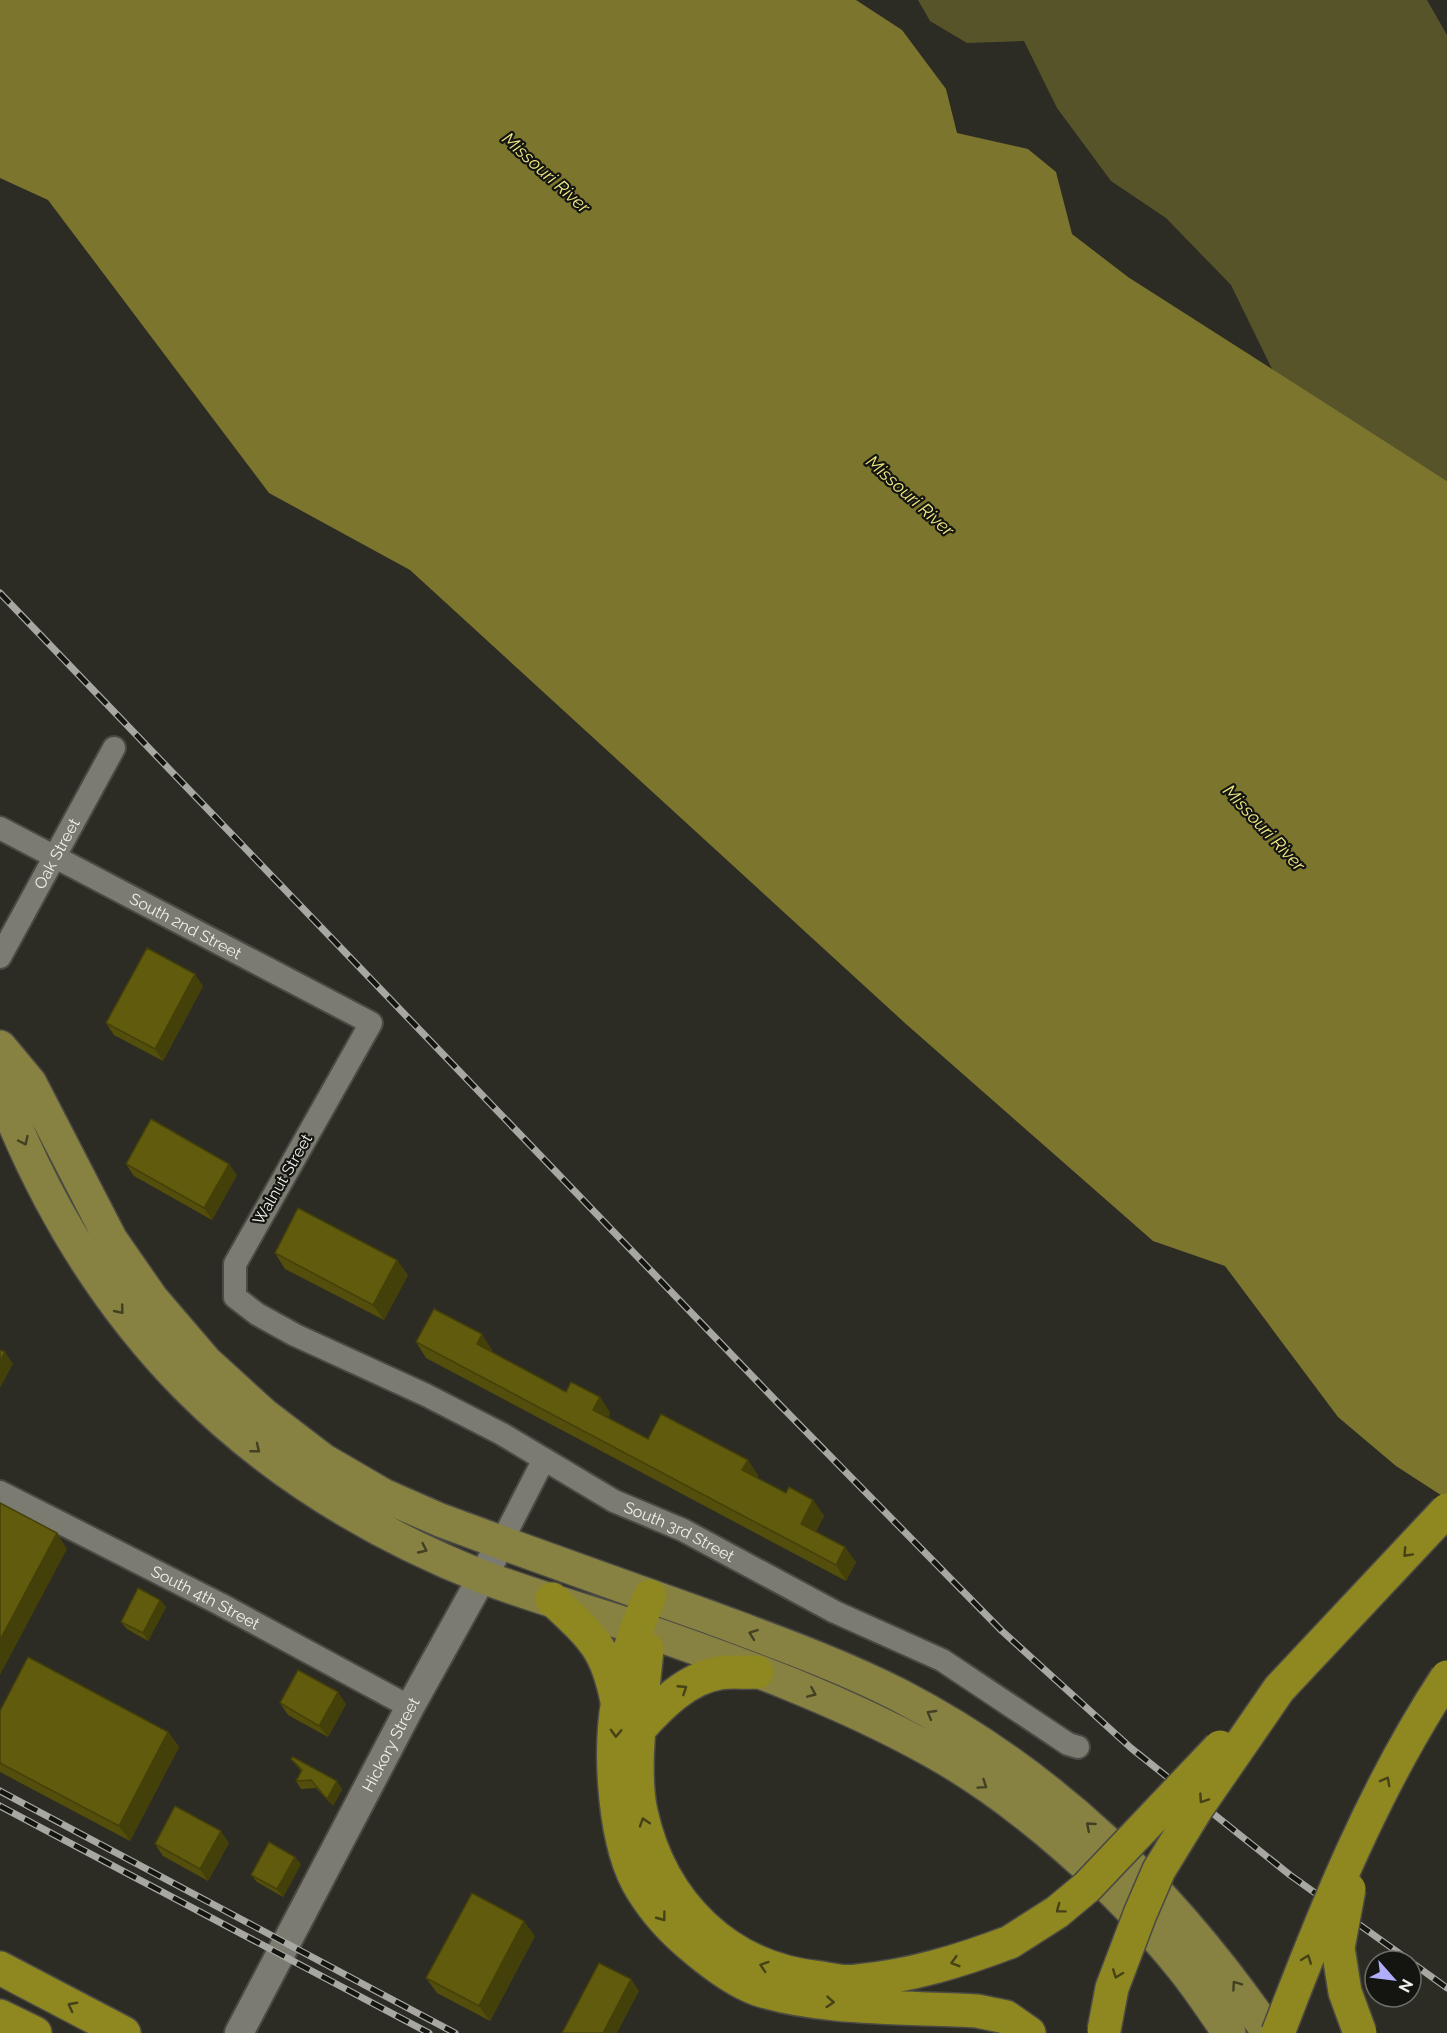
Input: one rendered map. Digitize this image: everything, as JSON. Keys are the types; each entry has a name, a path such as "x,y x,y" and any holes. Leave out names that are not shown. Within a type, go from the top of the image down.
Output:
{"highway":[{"path":"642,1629 638,1779 641,1811 655,1856 679,1901 718,1939 754,1962 795,1976 854,1982 915,1973 961,1960 1010,1942 1057,1912 1087,1887 1279,1689 1447,1510"},
{"path":"617,1701 642,1629 650,1596"},
{"path":"552,1599 595,1639 612,1673 617,1701 614,1792 623,1845 641,1888 674,1933 716,1966 755,1988 798,2000 977,2011 1006,2017 1029,2033"},
{"path":"640,1728 663,1703 691,1684 718,1673 757,1672"},
{"path":"1278,2033 1360,1831 1416,1725 1447,1677"},
{"path":"1104,2031 1112,1988 1159,1870 1197,1808 1279,1689"},
{"path":"1360,1831 1338,1948 1345,1992 1360,2033"},
{"path":"0,1968 124,2033"},
{"path":"0,2016 35,2033"}],"main road":[{"path":"0,1047 30,1083 111,1240 152,1299 206,1362 263,1414 323,1460 383,1495 501,1543 810,1654 898,1695 967,1734 1030,1778 1094,1829 1170,1906 1225,1969 1269,2033"},
{"path":"0,1088 61,1222 105,1291 162,1362 209,1410 279,1467 360,1518 483,1577 642,1629 757,1672 870,1719 937,1753 1049,1833 1130,1909 1183,1968 1229,2033"}],"street":[{"name":"Oak Street","path":"0,957 114,748"},
{"name":"South 2nd Street","path":"0,828 371,1023"},
{"name":"Walnut Street","path":"275,1324 234,1297 235,1264 371,1023"},
{"name":"South 3rd Street","path":"275,1324 426,1395 544,1459 614,1501 683,1530 835,1612 942,1660 1068,1744 1078,1747"},
{"name":"Hickory Street","path":"239,2033 410,1707 483,1577 544,1459"},
{"name":"South 4th Street","path":"0,1492 220,1605 410,1707"}],"shaded area":[{"path":"918,0 1427,0 1447,35 1447,481 1273,371 1231,285 1166,218 1111,181 1057,108 1024,41 967,43 930,21"}],"water":[{"name":"Missouri River","path":"0,0 856,0 902,30 946,89 957,133 1028,149 1056,172 1072,234 1128,277 1447,481 1447,1499 1396,1466 1338,1417 1225,1266 1153,1241 906,1024 410,570 269,493 48,200 0,178"}],"building":[{"path":"147,948 195,974 155,1049 106,1023"},
{"path":"151,1119 229,1164 204,1208 126,1164"},
{"path":"298,1208 397,1260 373,1305 275,1253"},
{"path":"434,1309 482,1334 477,1344 566,1392 571,1382 600,1397 593,1410 648,1439 661,1414 748,1460 742,1470 786,1493 789,1487 813,1500 801,1524 845,1547 836,1565 416,1342"},
{"path":"0,1350 5,1352 0,1361"},
{"path":"0,1503 57,1533 0,1640"},
{"path":"138,1588 160,1600 143,1633 121,1622"},
{"path":"28,1657 168,1732 119,1826 0,1763 0,1711"},
{"path":"298,1670 338,1692 319,1726 280,1703"},
{"path":"293,1757 337,1781 327,1799 311,1780 296,1781 302,1770 291,1759"},
{"path":"175,1806 221,1831 200,1869 155,1844"},
{"path":"269,1842 295,1857 277,1889 251,1875"},
{"path":"472,1893 524,1921 479,2006 426,1978"},
{"path":"599,1963 631,1979 603,2033 562,2033"}],"railway":[{"path":"0,593 778,1403 1002,1631 1131,1748 1290,1875 1393,1949"},
{"path":"0,1791 455,2033"},
{"path":"0,1806 429,2033"},
{"path":"1423,1971 1447,1988"}]}
